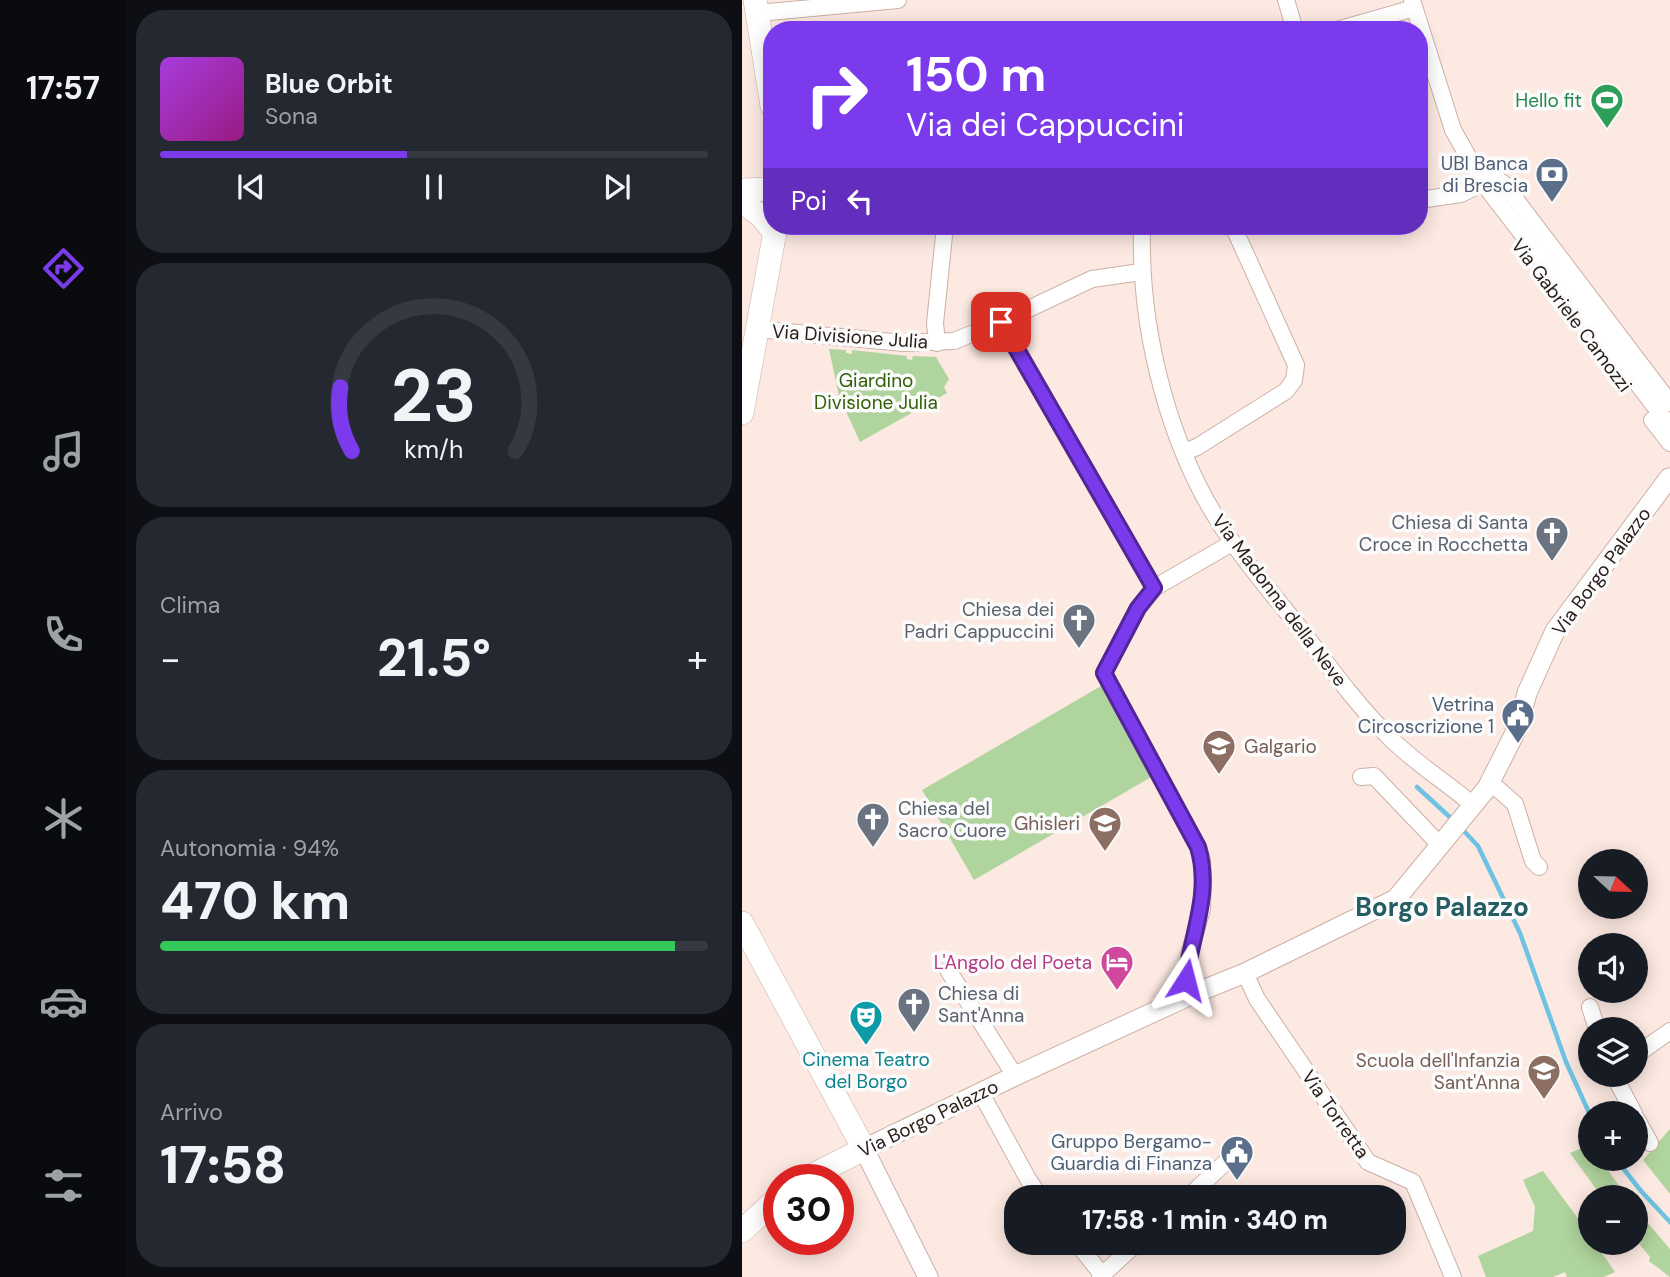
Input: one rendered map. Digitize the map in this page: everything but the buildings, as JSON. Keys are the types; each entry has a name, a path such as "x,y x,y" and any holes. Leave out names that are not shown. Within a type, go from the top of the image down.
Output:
{"main road":[{"path":"757,7 763,47"},
{"path":"742,190 763,189"},
{"path":"742,202 763,218"},
{"path":"742,413 774,235"},
{"path":"742,923 864,1149"},
{"name":"Via Borgo Palazzo","path":"834,1164 864,1149"},
{"path":"742,1231 763,1212"}],"street":[{"path":"757,7 898,0"},
{"path":"1286,0 1292,21"},
{"path":"1363,21 1413,4"},
{"name":"Via Gabriele Camozzi","path":"1413,4 1418,21"},
{"name":"Via Gabriele Camozzi","path":"1428,53 1453,130 1483,183 1487,203 1670,443"},
{"name":"Via Gabriele Camozzi","path":"1469,159 1504,184 1670,426"},
{"path":"1428,199 1461,194 1483,183 1504,184"},
{"name":"Via Gabriele Camozzi","path":"1483,183 1528,218 1670,403"},
{"path":"937,342 935,323 944,235"},
{"name":"Via Madonna della Neve","path":"1142,235 1141,272 1157,374 1185,452 1214,513 1232,543 1355,700 1390,739 1471,807"},
{"path":"1185,452 1286,391 1294,380 1296,365 1237,235"},
{"name":"Via Divisione Julia","path":"756,329 903,343 954,341 1092,279 1141,272"},
{"path":"1001,322 1154,588"},
{"name":"Via Borgo Palazzo","path":"864,1149 1193,994 1245,974 1396,899 1490,782 1514,736 1527,693 1555,631 1669,477"},
{"path":"1193,994 1186,980 1189,955 1202,909 1202,860 1198,847 1104,673 1138,608 1154,588 1232,543"},
{"path":"1361,777 1374,776 1442,841"},
{"path":"1490,782 1516,804 1533,861 1539,867"},
{"name":"Via Borgo Palazzo","path":"948,970 1015,1076"},
{"name":"Via Torretta","path":"1245,974 1257,999 1368,1162 1413,1182 1453,1277"},
{"path":"1590,1007 1593,1017"},
{"path":"1648,1047 1670,1031"},
{"path":"981,1093 1032,1185"},
{"path":"1648,1139 1650,1143"},
{"path":"864,1149 928,1277"},
{"path":"1201,1185 1240,1150"},
{"path":"1086,1255 1102,1276 1124,1255"}],"green space":[{"name":"Giardino Divisione Julia","path":"829,349 846,350 846,353 852,354 852,350 907,356 907,359 912,360 913,356 936,357 949,379 944,387 947,393 860,442 839,396"},
{"path":"1101,686 1153,776 974,880 922,790"},
{"path":"1670,1129 1670,1194 1648,1166 1648,1154"},
{"path":"1578,1150 1578,1164 1570,1153"},
{"path":"1543,1171 1578,1218 1578,1255 1603,1255 1615,1272 1604,1277 1567,1277 1565,1272 1553,1277 1486,1277 1478,1256 1533,1231 1535,1207 1523,1180"},
{"path":"1583,1171 1609,1171 1618,1185 1593,1185"},
{"path":"1648,1223 1670,1249 1670,1277 1649,1261"}],"waterway":[{"path":"1417,787 1453,820"},
{"path":"1462,829 1478,846 1520,933 1566,1062 1584,1101"},
{"path":"1625,1171 1670,1222"}],"place":[{"name":"Hello fit","path":"1607,130"},
{"name":"UBI Banca di Brescia","path":"1552,204"},
{"name":"Chiesa di Santa Croce in Rocchetta","path":"1552,563"},
{"name":"Chiesa dei Padri Cappuccini","path":"1079,650"},
{"name":"Vetrina Circoscrizione 1","path":"1518,745"},
{"name":"Galgario","path":"1219,776"},
{"name":"Chiesa del Sacro Cuore","path":"873,849"},
{"name":"Ghisleri","path":"1105,853"},
{"name":"L'Angolo del Poeta","path":"1117,992"},
{"name":"Chiesa di Sant'Anna","path":"914,1034"},
{"name":"Cinema Teatro del Borgo","path":"866,1047"},
{"name":"Scuola dell'Infanzia Sant'Anna","path":"1544,1101"},
{"name":"Gruppo Bergamo- Guardia di Finanza","path":"1237,1182"}],"district":[{"name":"Borgo Palazzo","path":"1442,907"}],"route":[{"path":"1001,322 1154,588 1138,608 1104,673 1198,847 1202,860 1202,909 1189,955 1186,980"}]}
